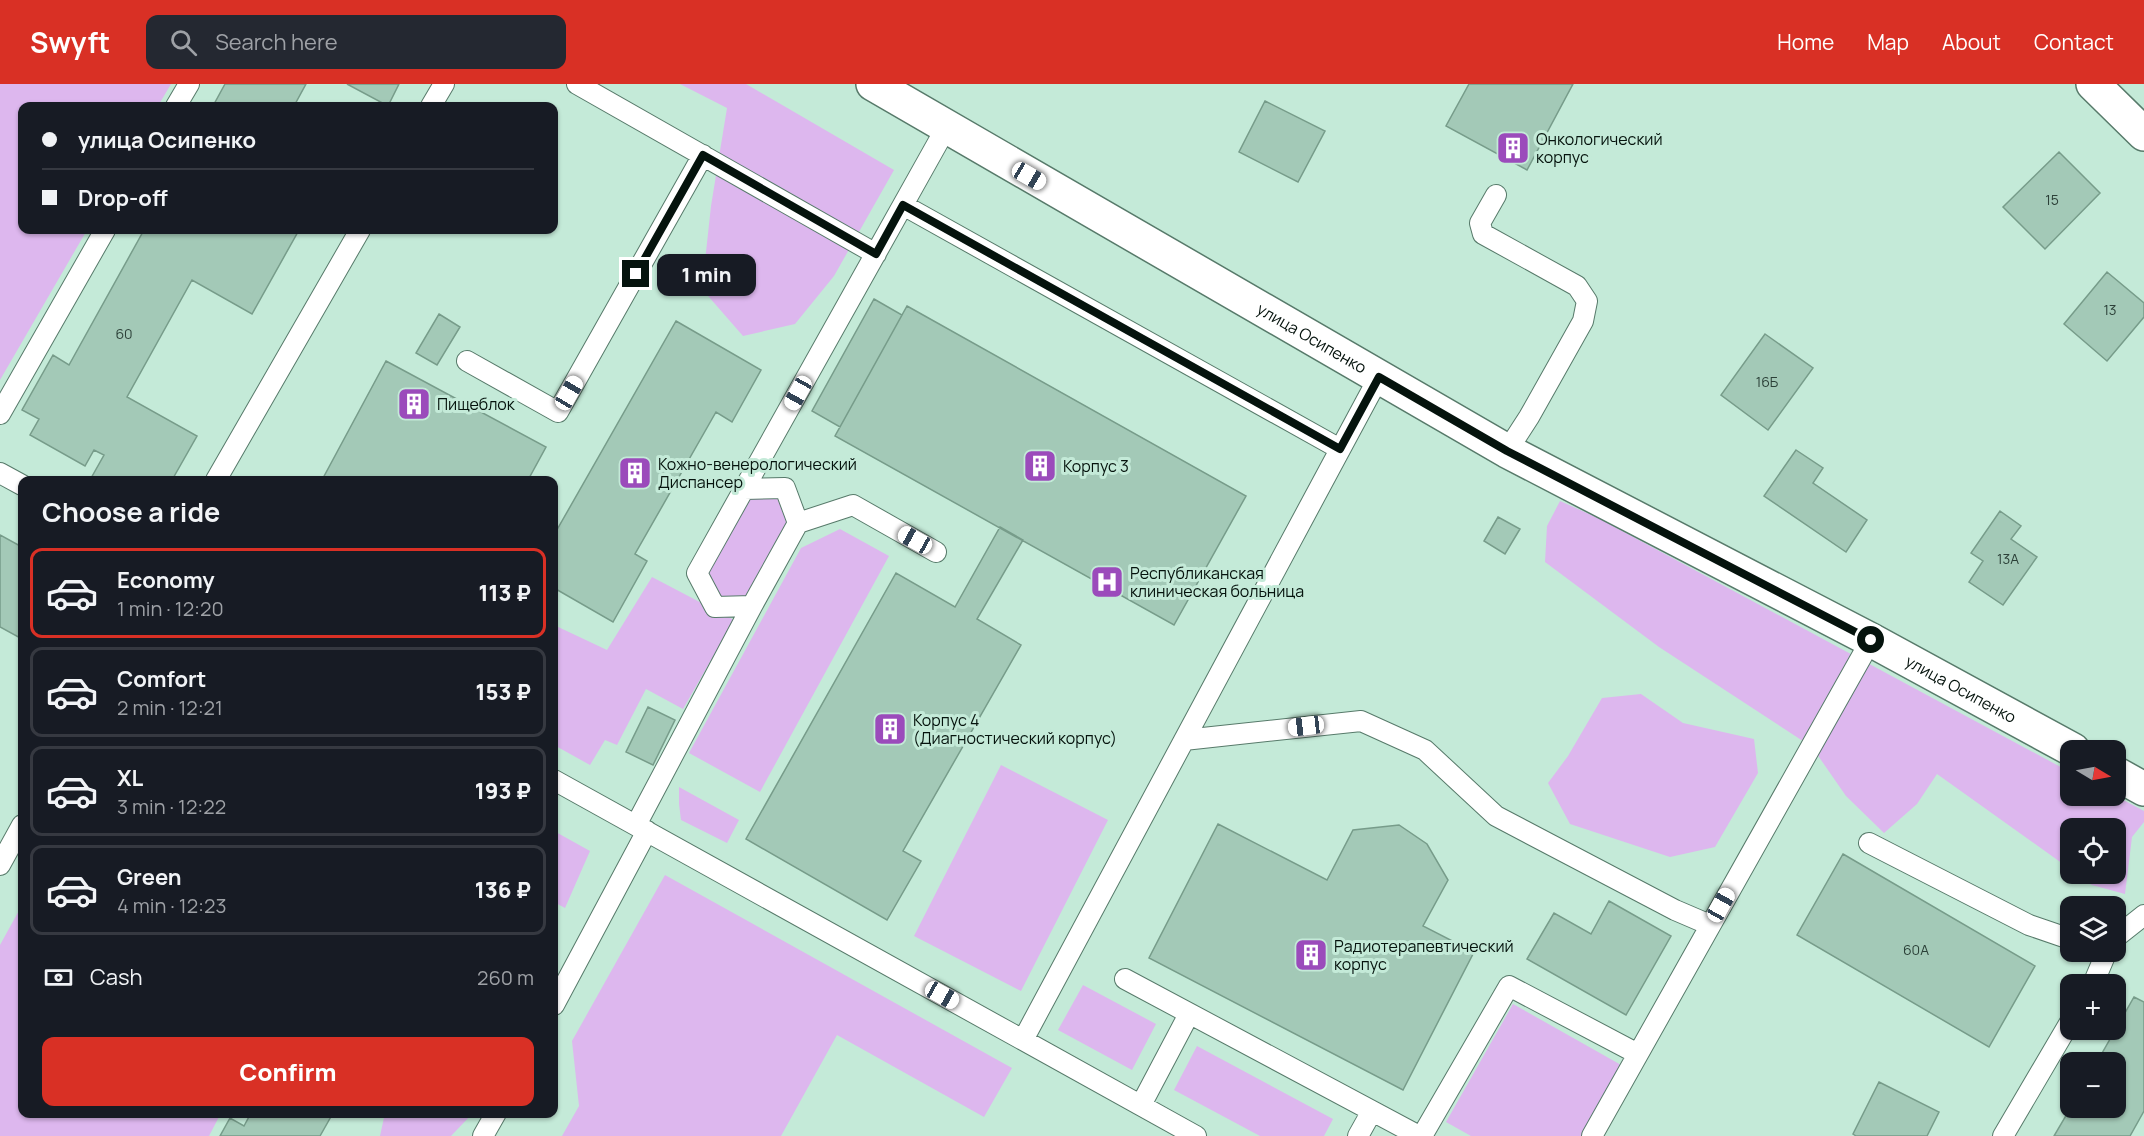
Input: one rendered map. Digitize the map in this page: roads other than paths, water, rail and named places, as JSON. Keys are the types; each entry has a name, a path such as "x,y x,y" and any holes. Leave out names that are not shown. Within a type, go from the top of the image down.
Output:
{"street":[{"name":"улица Осипенко","path":"873,84 1507,451 1871,640 2060,743"},
{"path":"2093,84 2144,134"},
{"path":"2126,779 2144,789"}],"lane":[{"path":"178,102 189,84"},
{"path":"433,102 444,84"},
{"path":"577,84 876,254"},
{"path":"752,606 716,607 697,573 946,128"},
{"path":"466,361 558,412 703,155"},
{"path":"1496,195 1480,224 1483,234 1577,286 1587,301 1583,321 1529,417 1507,451"},
{"path":"903,205 1340,449"},
{"path":"0,414 103,234"},
{"path":"218,476 358,234"},
{"path":"1023,1040 1379,377"},
{"path":"0,473 18,483"},
{"path":"744,489 785,488 798,523"},
{"path":"558,997 752,606 798,523 853,505 936,552"},
{"path":"1592,1136 1871,640"},
{"path":"1184,740 1361,721 1425,750 1496,816 1675,910 1710,925"},
{"path":"558,782 1196,1136"},
{"path":"0,865 18,832"},
{"path":"1869,843 2029,925 2060,936"},
{"path":"2126,929 2144,915"},
{"path":"1125,979 1420,1136 1509,986 1638,1054"},
{"path":"1141,1105 1189,1014"},
{"path":"2003,1136 2060,1039"},
{"path":"1358,1136 1372,1111"},
{"path":"483,1136 492,1118"}],"place":[{"name":"Онкологический корпус","path":"1513,148"},
{"name":"Пищеблок","path":"414,404"},
{"name":"Корпус 3","path":"1040,466"},
{"name":"Кожно-венерологический Диспансер","path":"635,473"},
{"name":"Республиканская клиническая больница","path":"1107,582"},
{"name":"Корпус 4 (Диагностический корпус)","path":"890,729"},
{"name":"Радиотерапевтический корпус","path":"1311,955"}]}
